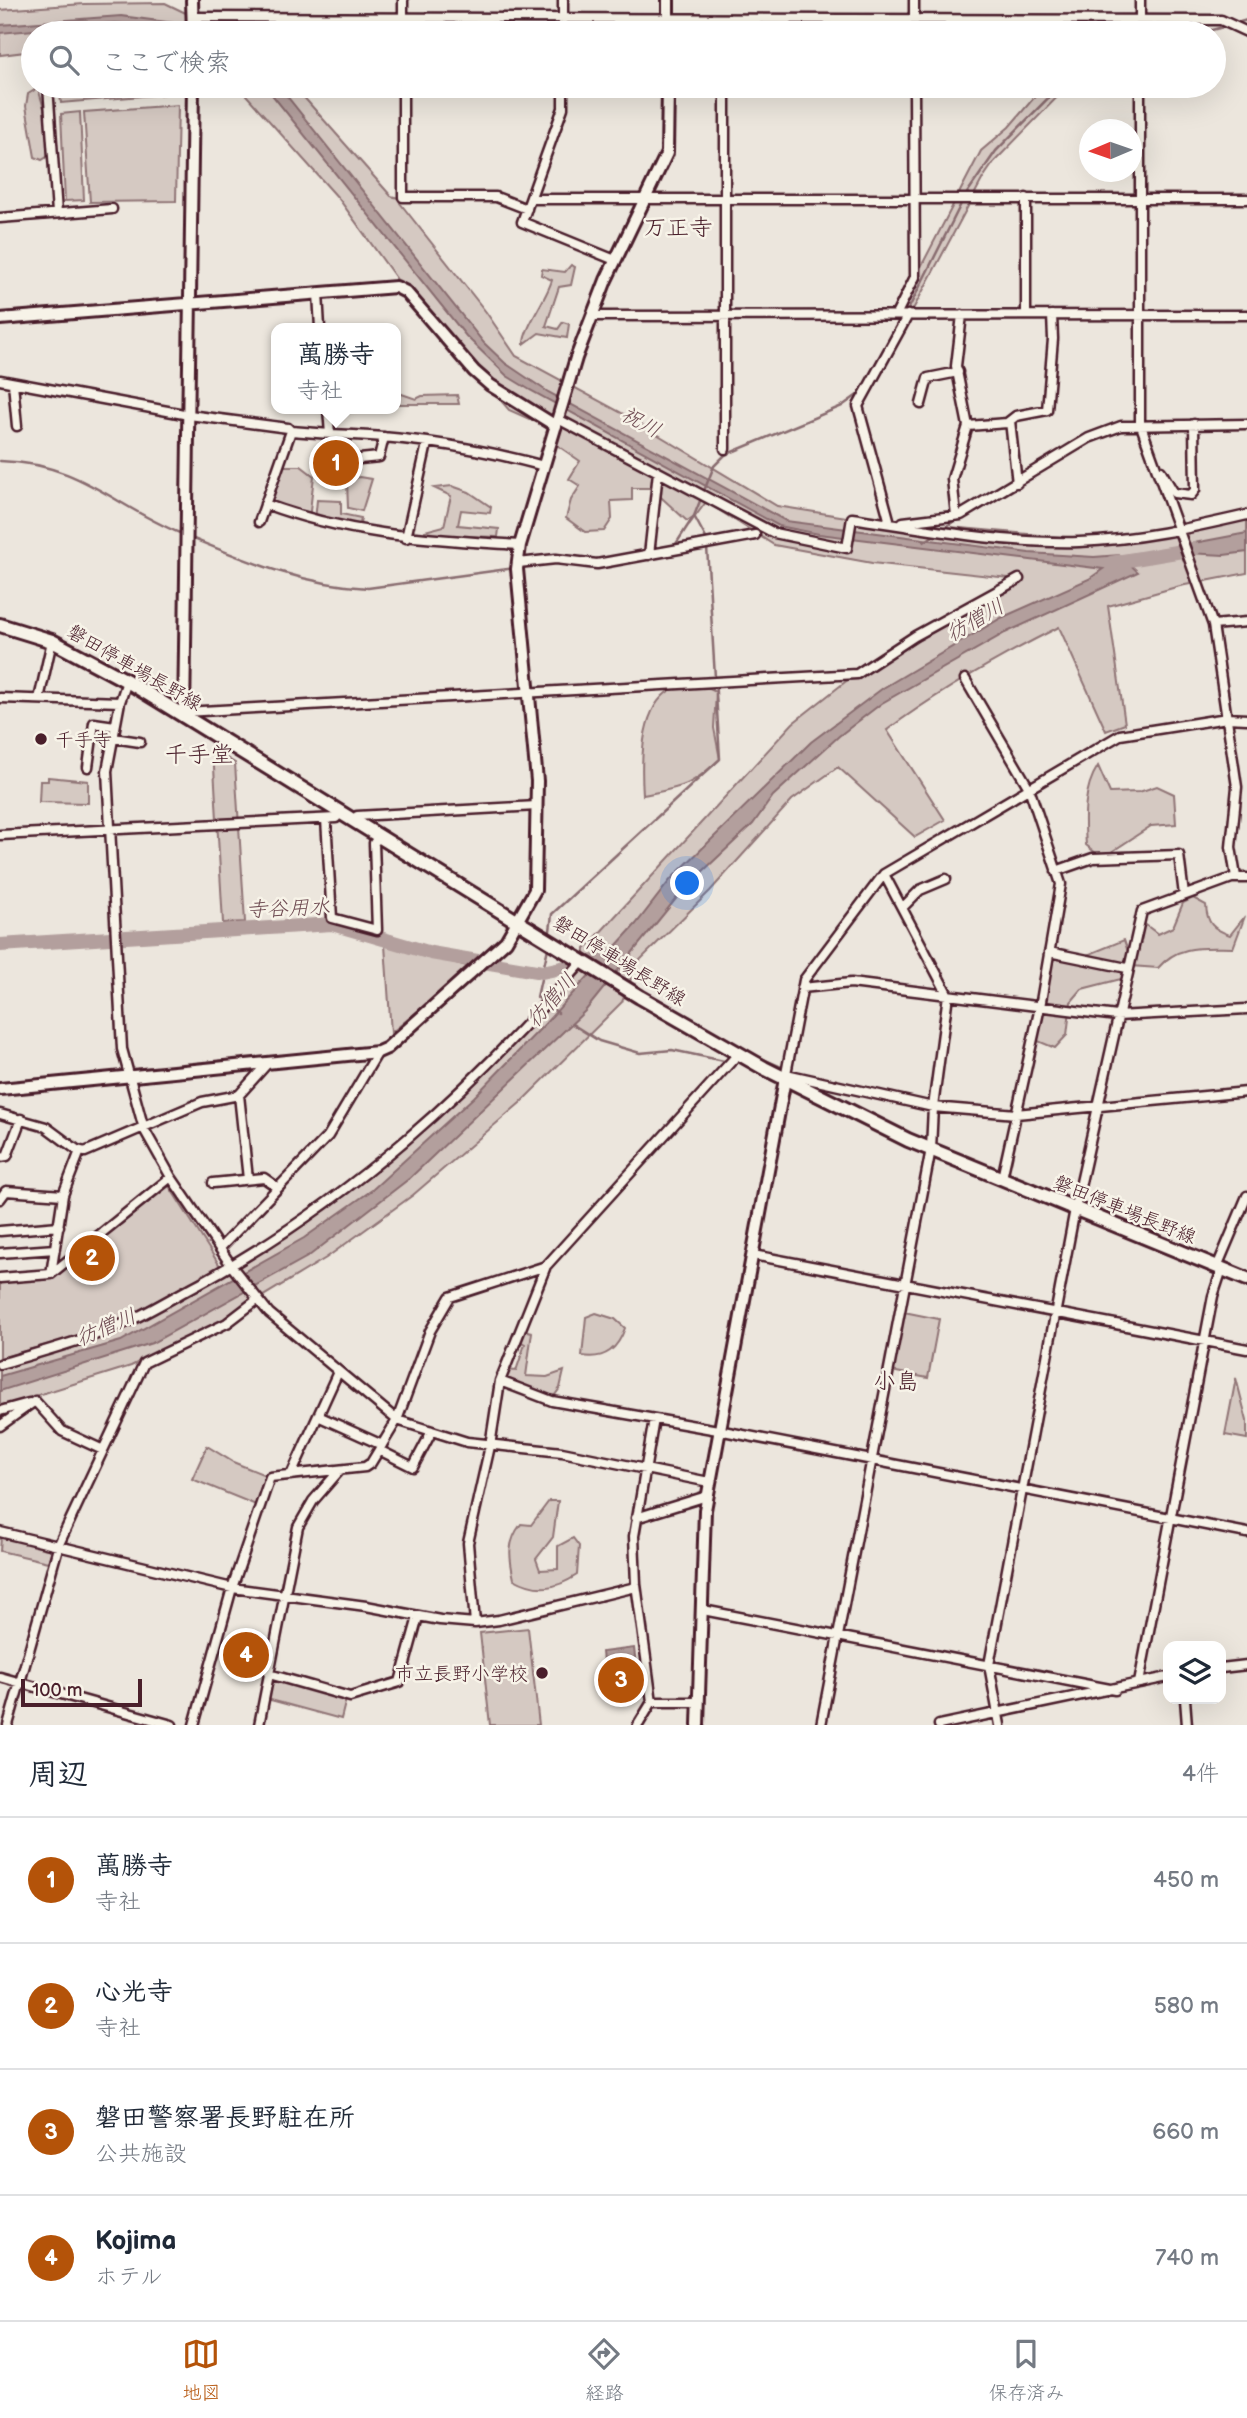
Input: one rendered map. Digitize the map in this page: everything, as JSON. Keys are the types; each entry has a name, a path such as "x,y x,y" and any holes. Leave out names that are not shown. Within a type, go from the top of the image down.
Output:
{"main road":[{"name":"磐田停車場長野線","path":"0,625 52,641 184,714 738,1054 930,1149 1247,1279"}],"street":[{"path":"192,0 193,21"},
{"path":"403,0 403,21"},
{"path":"563,19 564,0"},
{"path":"667,0 668,19"},
{"path":"914,0 914,19"},
{"path":"1140,0 1140,20"},
{"path":"193,17 1223,21"},
{"path":"1226,22 1247,32"},
{"path":"49,98 57,213"},
{"path":"193,98 184,714 857,674 925,629 1019,579"},
{"path":"403,98 403,197 496,197 527,209"},
{"path":"563,98 563,108 522,222 615,260"},
{"path":"0,1089 378,1052 387,1048 506,941 535,890 537,877 537,806 518,563 520,545 567,388 593,316 615,260 667,153 668,98"},
{"path":"725,98 725,449"},
{"path":"896,315 915,277 914,98"},
{"path":"1140,98 1140,426 1181,531 1213,625 1237,787 1231,847 1236,877"},
{"path":"1026,198 1026,315"},
{"path":"531,199 1247,199"},
{"path":"0,218 112,209"},
{"path":"0,319 389,287 407,292 474,371 490,385 774,533 847,548 852,518 1047,542 1114,540 1181,531 1247,515"},
{"path":"318,293 320,323"},
{"path":"888,524 889,519 858,406 870,389 908,315"},
{"path":"956,515 952,480 968,426 956,350 962,315"},
{"path":"968,426 1010,421 1016,416 1047,410 1052,315"},
{"path":"593,316 1247,315"},
{"path":"921,404 928,377 958,372"},
{"path":"0,380 189,415 288,428 291,432 384,437 494,452 544,466"},
{"path":"13,383 17,426"},
{"path":"328,414 330,434"},
{"path":"1010,421 1017,483"},
{"path":"888,524 956,515 974,509 1089,438 1121,426 1247,424"},
{"path":"1153,460 1174,493 1191,495 1195,491 1194,426"},
{"path":"259,522 291,432"},
{"path":"350,460 379,457 384,437"},
{"path":"406,538 427,444"},
{"path":"649,555 657,472"},
{"path":"265,505 301,518 406,538 520,545"},
{"path":"518,563 556,559 597,564 755,535"},
{"path":"1213,625 1247,622"},
{"path":"39,699 52,641"},
{"path":"965,679 1029,788 1061,884 1040,1007 1002,1178"},
{"path":"127,681 120,702 107,771 122,1049 144,1129 172,1177 232,1267 257,1300 397,1420 490,1446 545,1449 709,1482"},
{"path":"0,698 120,702"},
{"path":"698,1725 707,1496 803,980 884,874 1029,788 1120,735 1227,718 1247,719"},
{"path":"88,767 94,723 115,726"},
{"path":"113,738 140,742"},
{"path":"355,821 357,816 537,806"},
{"path":"0,835 326,819 336,818 341,812"},
{"path":"326,819 332,918 377,930 374,843 379,836"},
{"path":"1056,871 1093,858 1179,855 1184,895"},
{"path":"821,1725 873,1462 930,1149 948,995 884,874"},
{"path":"1000,1725 989,1665 1075,1209 1127,968 1142,911 1236,877 1247,878"},
{"path":"903,906 920,890 946,879"},
{"path":"1049,952 1127,968"},
{"path":"0,1364 111,1328 232,1267 310,1217 388,1157 536,1015 583,961"},
{"path":"802,988 851,982 1117,1016 1247,1009"},
{"path":"220,1248 328,1136 378,1052"},
{"path":"475,1623 468,1543 490,1446 500,1381 546,1266 738,1054"},
{"path":"0,1114 46,1127 85,1152 202,1102 239,1095 266,1065"},
{"path":"785,1077 933,1107 1016,1114 1098,1109 1247,1092"},
{"path":"239,1095 248,1179"},
{"path":"0,1157 7,1156 22,1119"},
{"path":"51,1274 63,1195 80,1151"},
{"path":"0,1278 51,1274 172,1177"},
{"path":"213,1183 271,1179 277,1187"},
{"path":"0,1199 6,1191 63,1195"},
{"path":"1139,1683 1219,1268 1247,1196"},
{"path":"0,1231 59,1226"},
{"path":"0,1253 55,1249"},
{"path":"753,1255 1204,1343 1247,1349"},
{"path":"194,1725 232,1588 270,1477 365,1467 397,1420 430,1331 450,1297 546,1266"},
{"path":"8,1725 60,1544 144,1363 227,1323 257,1300"},
{"path":"291,1475 338,1372"},
{"path":"500,1381 552,1401 718,1430 1247,1532"},
{"path":"35,1401 62,1431 103,1450"},
{"path":"0,1411 35,1401"},
{"path":"0,1426 35,1401"},
{"path":"318,1416 381,1447 413,1467 432,1431"},
{"path":"638,1725 652,1702 636,1587 636,1518 654,1419"},
{"path":"259,1725 298,1527 313,1501 340,1470"},
{"path":"636,1518 707,1496"},
{"path":"0,1532 60,1544 232,1588 285,1593 418,1617 475,1623 636,1587"},
{"path":"703,1610 1115,1690"},
{"path":"269,1674 350,1697 400,1682 418,1617"},
{"path":"1226,1667 1247,1665"},
{"path":"0,1677 172,1725"},
{"path":"939,1725 1163,1678"},
{"path":"652,1702 699,1702"},
{"path":"1185,1704 1186,1725"}],"shaded area":[{"path":"165,3 202,21 21,21 21,52 0,55 0,10 84,4"},
{"path":"121,16 159,21 54,21"},
{"path":"21,23 21,31 0,33 0,25"},
{"path":"27,98 41,98 50,155 42,160 35,157 26,106"},
{"path":"60,98 118,98 61,103"},
{"path":"249,98 305,98 391,196 402,199 400,203 486,312 516,356 620,412 777,506 859,519 1120,542 1247,518 1247,573 1180,586 1108,606 1125,724 1106,731 1059,627 992,662 928,702 887,730 945,820 915,837 838,767 792,800 710,891 637,963 622,1002 520,1103 413,1195 326,1258 222,1321 131,1366 0,1407 0,1364 93,1332 0,1358 0,1282 53,1278 169,1186 220,1266 131,1315 205,1282 388,1157 496,1060 584,969 585,949 793,723 845,682 1013,587 1018,579 872,563 774,545 706,502 689,525 693,517 687,521 651,488 632,488 632,500 611,501 612,519 604,531 585,532 566,518 571,500 580,486 569,479 580,461 554,443 554,430 509,410 406,292 339,199"},
{"path":"275,98 288,98 484,343 505,363 548,392 786,521 1029,553 1094,557 1120,555 1138,572 1005,633 882,703 839,736 773,796 753,824 683,890 586,1010 410,1178 309,1256 152,1343 0,1391 0,1376 121,1341 304,1238 372,1190 474,1097 636,924 671,879 811,742 883,688 1001,618 1089,579 1103,569 819,534 779,526 530,390 507,376 466,336"},
{"path":"1034,98 1056,98 994,162 910,315 896,315 981,151 1009,127"},
{"path":"178,105 176,201 90,202 84,112"},
{"path":"80,112 84,200 65,201 61,114"},
{"path":"571,265 575,267 571,285 559,287 546,326 558,329 563,322 569,324 567,338 539,333 524,344 527,331 552,280 541,275 542,269 565,272"},
{"path":"401,394 416,399 422,396 457,395 459,404 401,404"},
{"path":"279,466 301,466 314,476 309,520 265,504"},
{"path":"359,477 372,479 362,511 348,508 347,481"},
{"path":"452,486 469,492 491,507 490,513 461,510 458,525 499,529 498,537 425,535 425,531 444,526 451,496 434,488"},
{"path":"317,500 341,501 341,514 361,518 359,530 315,521"},
{"path":"1247,533 1247,552 1224,555 1152,551"},
{"path":"697,683 716,692 714,728 720,759 684,785 643,795 644,740 651,713 657,702 669,691"},
{"path":"213,750 235,763 245,922 223,923"},
{"path":"1098,766 1110,793 1139,792 1157,786 1174,794 1176,824 1151,826 1102,858 1086,845 1085,835 1087,794"},
{"path":"48,777 88,781 88,803 39,802 40,781 48,781"},
{"path":"1193,898 1206,905 1212,925 1230,935 1245,916 1233,948 1183,951 1166,960 1158,968 1131,966 1139,920 1158,934 1173,927 1183,903"},
{"path":"1124,940 1130,958 1125,978 1082,989 1071,1002 1067,1035 1055,1048 1033,1039 1046,971 1053,959 1080,958"},
{"path":"385,945 471,967 391,1033"},
{"path":"904,1312 939,1319 928,1378 891,1371"},
{"path":"596,1313 615,1319 625,1328 610,1351 598,1356 582,1356 586,1317"},
{"path":"523,1330 532,1332 526,1376 547,1377 564,1371 560,1388 552,1399 504,1380 507,1370 516,1371 525,1344 518,1340"},
{"path":"1236,1378 1247,1421 1247,1439 1225,1435"},
{"path":"207,1446 233,1462 270,1477 256,1505 192,1479"},
{"path":"549,1501 558,1501 553,1537 536,1559 540,1570 558,1569 558,1546 573,1538 579,1546 577,1575 554,1586 531,1586 514,1579 510,1557 511,1544 521,1524 531,1525"},
{"path":"1,1537 53,1547 48,1562 0,1551"},
{"path":"528,1628 539,1725 490,1725 480,1633"},
{"path":"634,1648 636,1665 604,1670 602,1652"},
{"path":"271,1679 346,1699 341,1719 267,1699"}],"waterway":[{"path":"1233,24 1247,20"},
{"path":"965,196 996,151 1048,98"},
{"path":"907,312 962,202"},
{"path":"674,547 694,516 714,466 725,455 842,406 863,391"},
{"path":"1092,441 1129,429"},
{"path":"0,461 53,469 96,488 182,534"},
{"path":"694,516 707,540"},
{"path":"941,530 959,518"},
{"path":"924,542 936,534"},
{"path":"189,537 298,577 344,586 368,588 515,568"},
{"path":"550,931 552,914 720,759 707,547"},
{"name":"彷僧川","path":"1111,563 1194,549"},
{"path":"601,567 639,560"},
{"name":"寺谷用水","path":"0,945 332,924 431,953 542,972 613,957"},
{"path":"548,948 537,997 558,1013"},
{"path":"572,1024 599,1041 640,1053 672,1050 724,1061 731,1058"},
{"path":"750,1053 788,1070 830,1080"},
{"path":"1100,1110 1247,1096"},
{"path":"974,1107 1016,1112"},
{"path":"1066,1113 1094,1111"}],"place":[{"name":"萬勝寺","path":"336,463"},
{"name":"千手寺","path":"41,739"},
{"name":"心光寺","path":"92,1258"},
{"name":"Kojima","path":"246,1655"},
{"name":"市立長野小学校","path":"542,1673"},
{"name":"磐田警察署長野駐在所","path":"621,1680"}],"district":[{"name":"万正寺","path":"678,227"},
{"name":"千手堂","path":"199,754"},
{"name":"小島","path":"896,1381"}],"water label":[{"name":"祝川","path":"641,422"}]}
